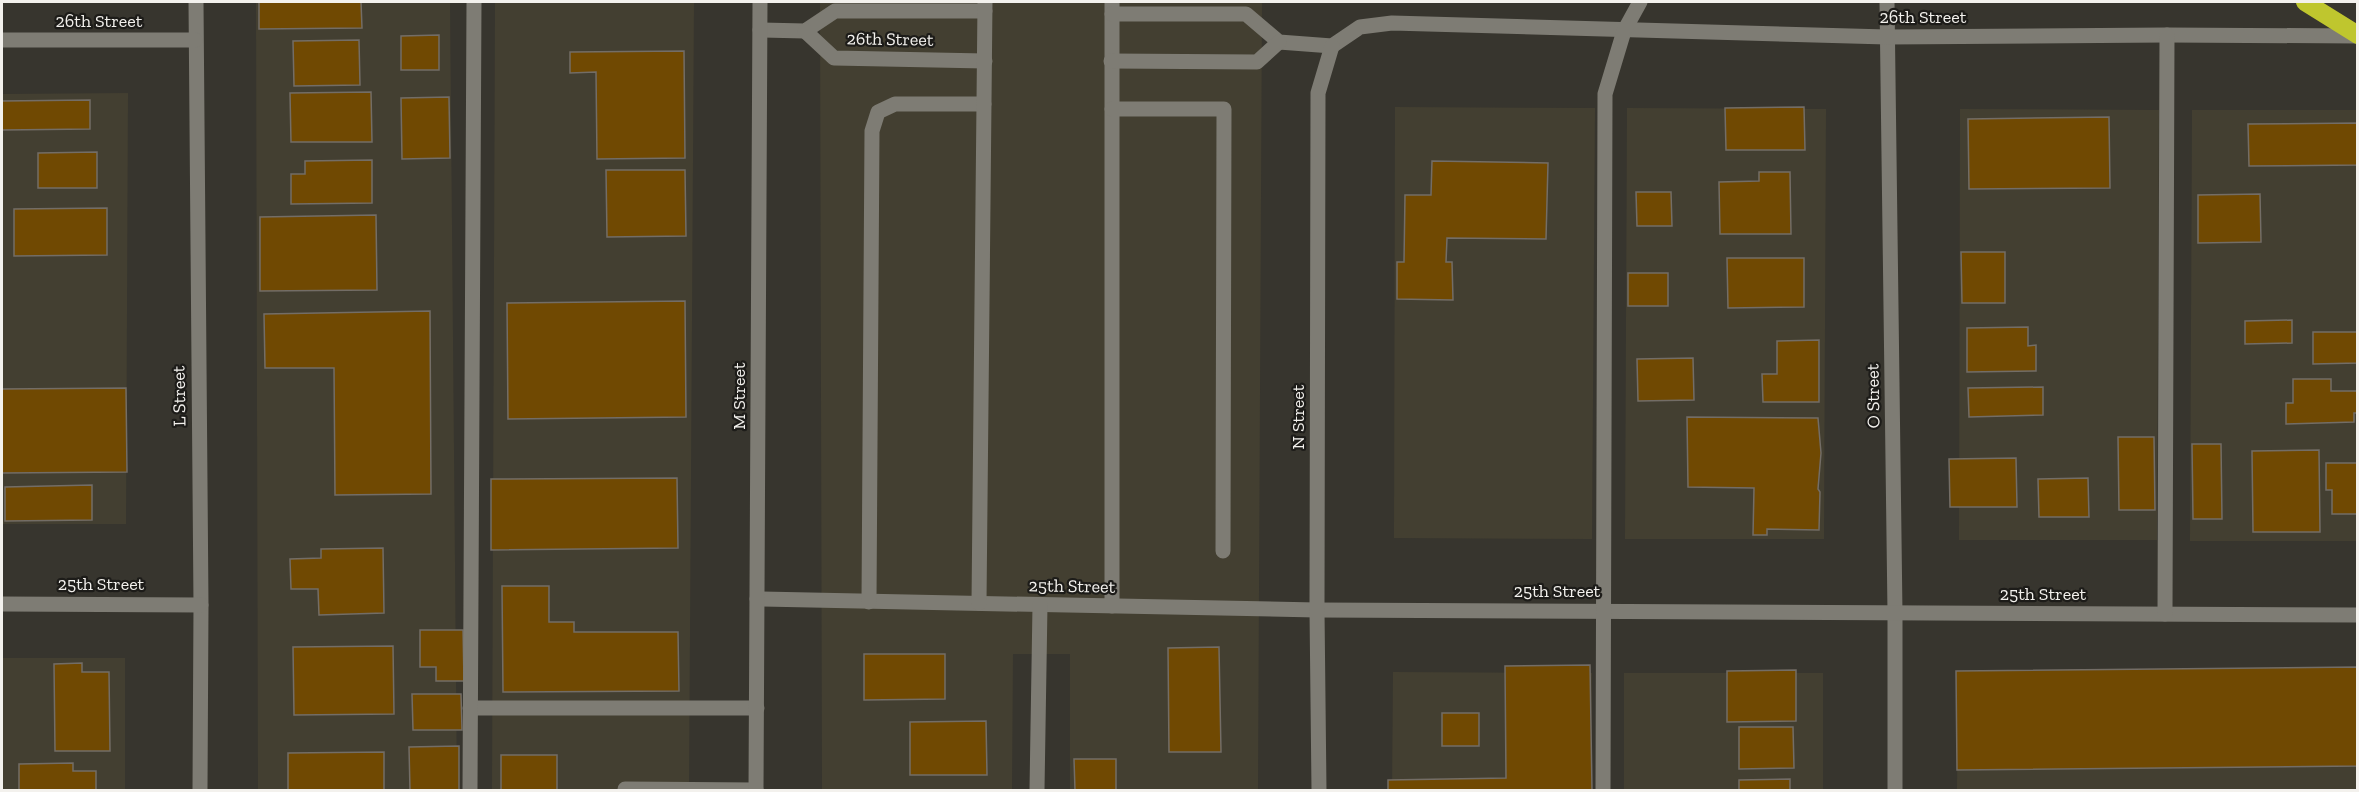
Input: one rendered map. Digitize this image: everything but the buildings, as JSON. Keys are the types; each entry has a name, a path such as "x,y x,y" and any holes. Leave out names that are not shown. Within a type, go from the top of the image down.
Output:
{"highway":[{"path":"2305,2 2358,35"}],"street":[{"name":"L Street","path":"196,2 201,605 200,790"},
{"path":"470,790 474,2"},
{"name":"M Street","path":"756,790 760,2"},
{"path":"1603,790 1605,94 1624,31 1640,2"},
{"name":"O Street","path":"1887,2 1895,790"},
{"name":"26th Street","path":"985,6 883,6 835,11 805,31 834,58 985,61"},
{"path":"979,603 985,6"},
{"path":"1112,606 1112,8 1246,14 1279,42 1332,46"},
{"name":"26th Street","path":"1332,46 1360,27 1392,23 1887,38 2358,35"},
{"path":"760,30 805,31"},
{"path":"2166,614 2167,35"},
{"name":"26th Street","path":"2,40 195,40"},
{"path":"1111,61 1257,62 1279,42"},
{"name":"N Street","path":"1319,790 1318,93 1332,46"},
{"path":"869,602 872,131 878,112 895,104 984,104"},
{"path":"1112,109 1224,109 1223,551"},
{"name":"25th Street","path":"757,599 1317,610 2358,615"},
{"name":"25th Street","path":"2,604 201,605"},
{"path":"1037,790 1040,605"},
{"path":"470,708 757,708"},
{"path":"625,790 685,788 756,790"}],"shaded area":[{"path":"256,2 450,2 457,790 258,790"},
{"path":"495,2 694,2 689,790 492,790"},
{"path":"820,2 1262,2 1258,790 1070,790 1070,654 1013,654 1012,790 822,790"},
{"path":"128,93 126,524 2,524 2,94"},
{"path":"1395,107 1595,108 1592,539 1394,538"},
{"path":"1627,108 1826,109 1824,539 1625,539"},
{"path":"1960,109 2159,110 2157,540 1959,540"},
{"path":"2192,110 2357,110 2357,541 2190,541"},
{"path":"2,658 125,658 125,790 2,790"},
{"path":"1393,672 1592,673 1591,790 1392,790"},
{"path":"1624,673 1823,673 1823,790 1624,790"},
{"path":"1958,674 2357,675 2357,790 1957,790"}]}
